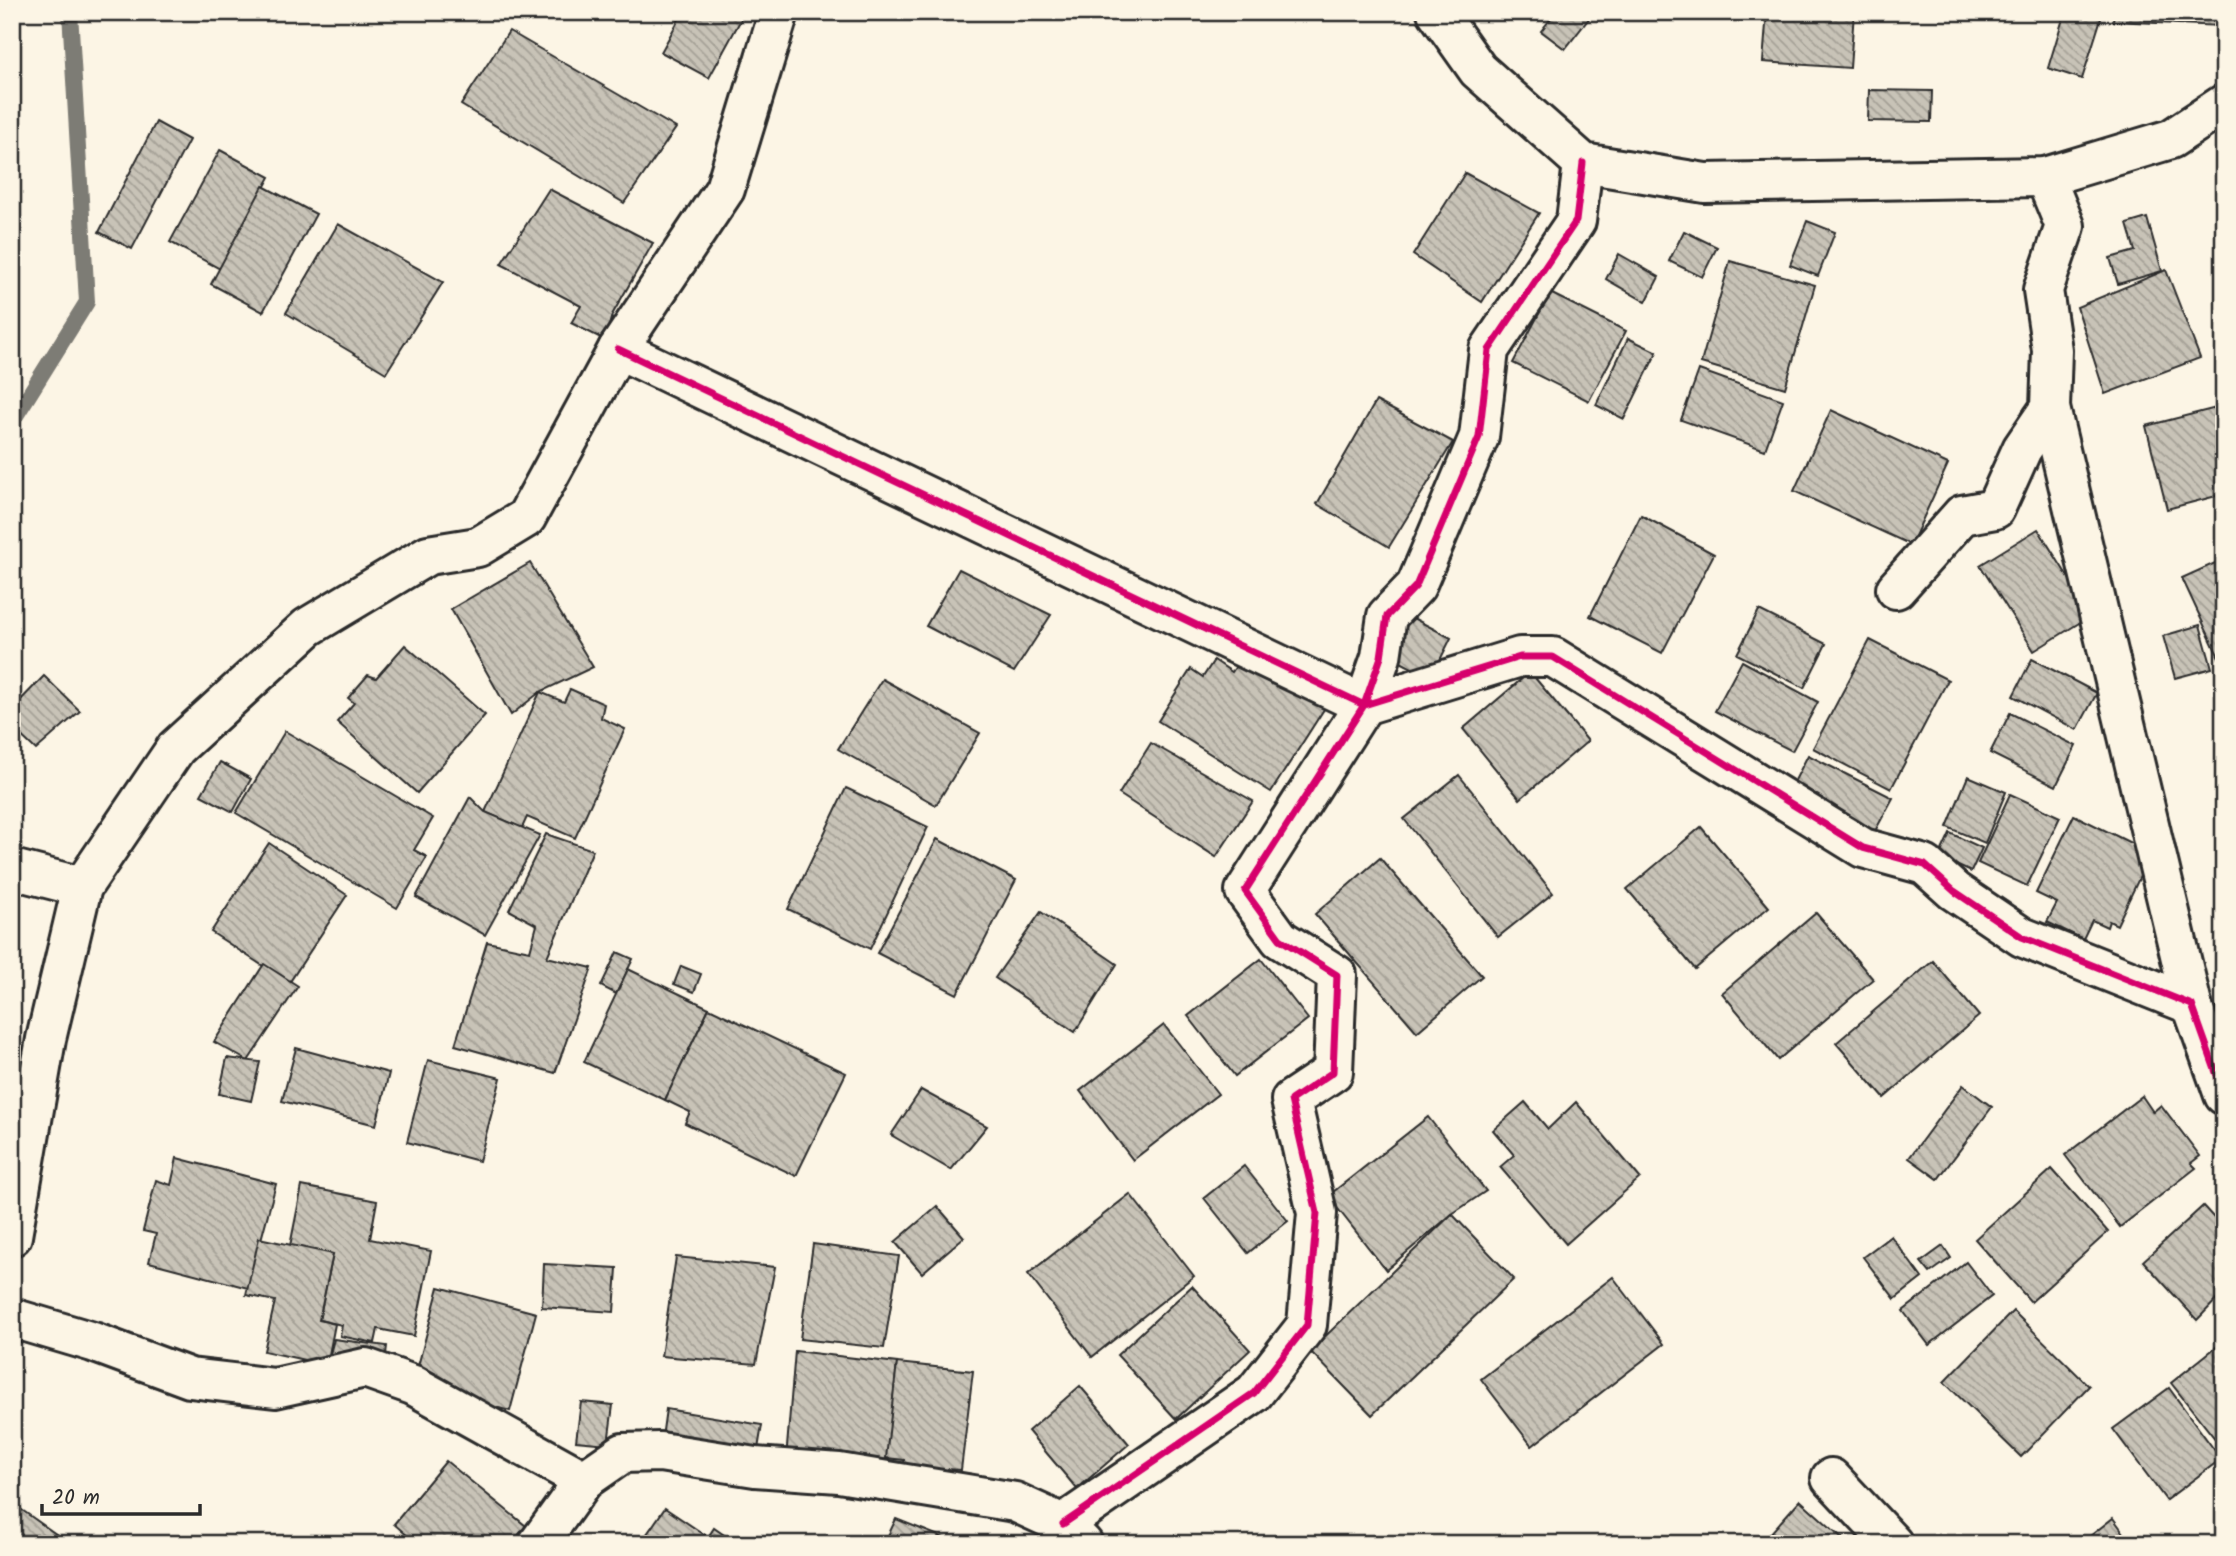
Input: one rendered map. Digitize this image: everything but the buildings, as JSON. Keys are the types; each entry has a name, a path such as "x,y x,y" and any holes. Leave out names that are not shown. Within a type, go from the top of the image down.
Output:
{"street":[{"path":"12,1236 46,1039 82,887 176,748 308,628 428,555 478,547 526,518 618,349 724,189 779,12"},
{"path":"1437,12 1478,70 1583,163 1706,183 2045,177 2171,139 2224,104"},
{"path":"538,1544 584,1480 623,1453 660,1452 755,1466 839,1473 1015,1502 1073,1534 1254,1393 1307,1325 1317,1213 1291,1100 1333,1072 1338,975 1280,939 1245,891 1364,705 1381,657 1387,616 1416,586 1479,437 1489,350 1576,221 1583,163"},
{"path":"2045,177 2065,226 2043,290 2052,350 2050,408 2192,1005 2224,1095"},
{"path":"618,349 1364,705 1520,657 1553,657 1863,848 1925,865 1954,891 2022,937 2192,1005"},
{"path":"1896,589 1962,515 1995,509 2022,450 2050,408"},
{"path":"12,869 82,887"},
{"path":"12,1318 93,1342 190,1378 275,1388 365,1368 413,1385 584,1480"},
{"path":"1831,1478 1893,1544"}],"waterway":[{"path":"12,422 87,302 70,12"}],"cycle path":[{"path":"1063,1524 1254,1393 1307,1325 1317,1213 1291,1100 1333,1072 1337,975 1280,939 1245,891 1364,705 1381,657 1387,616 1416,586 1479,437 1489,350 1576,221 1583,163"},
{"path":"618,349 1364,705 1520,657 1553,657 1863,848 1925,865 1954,891 2022,937 2192,1005 2224,1095"}]}
